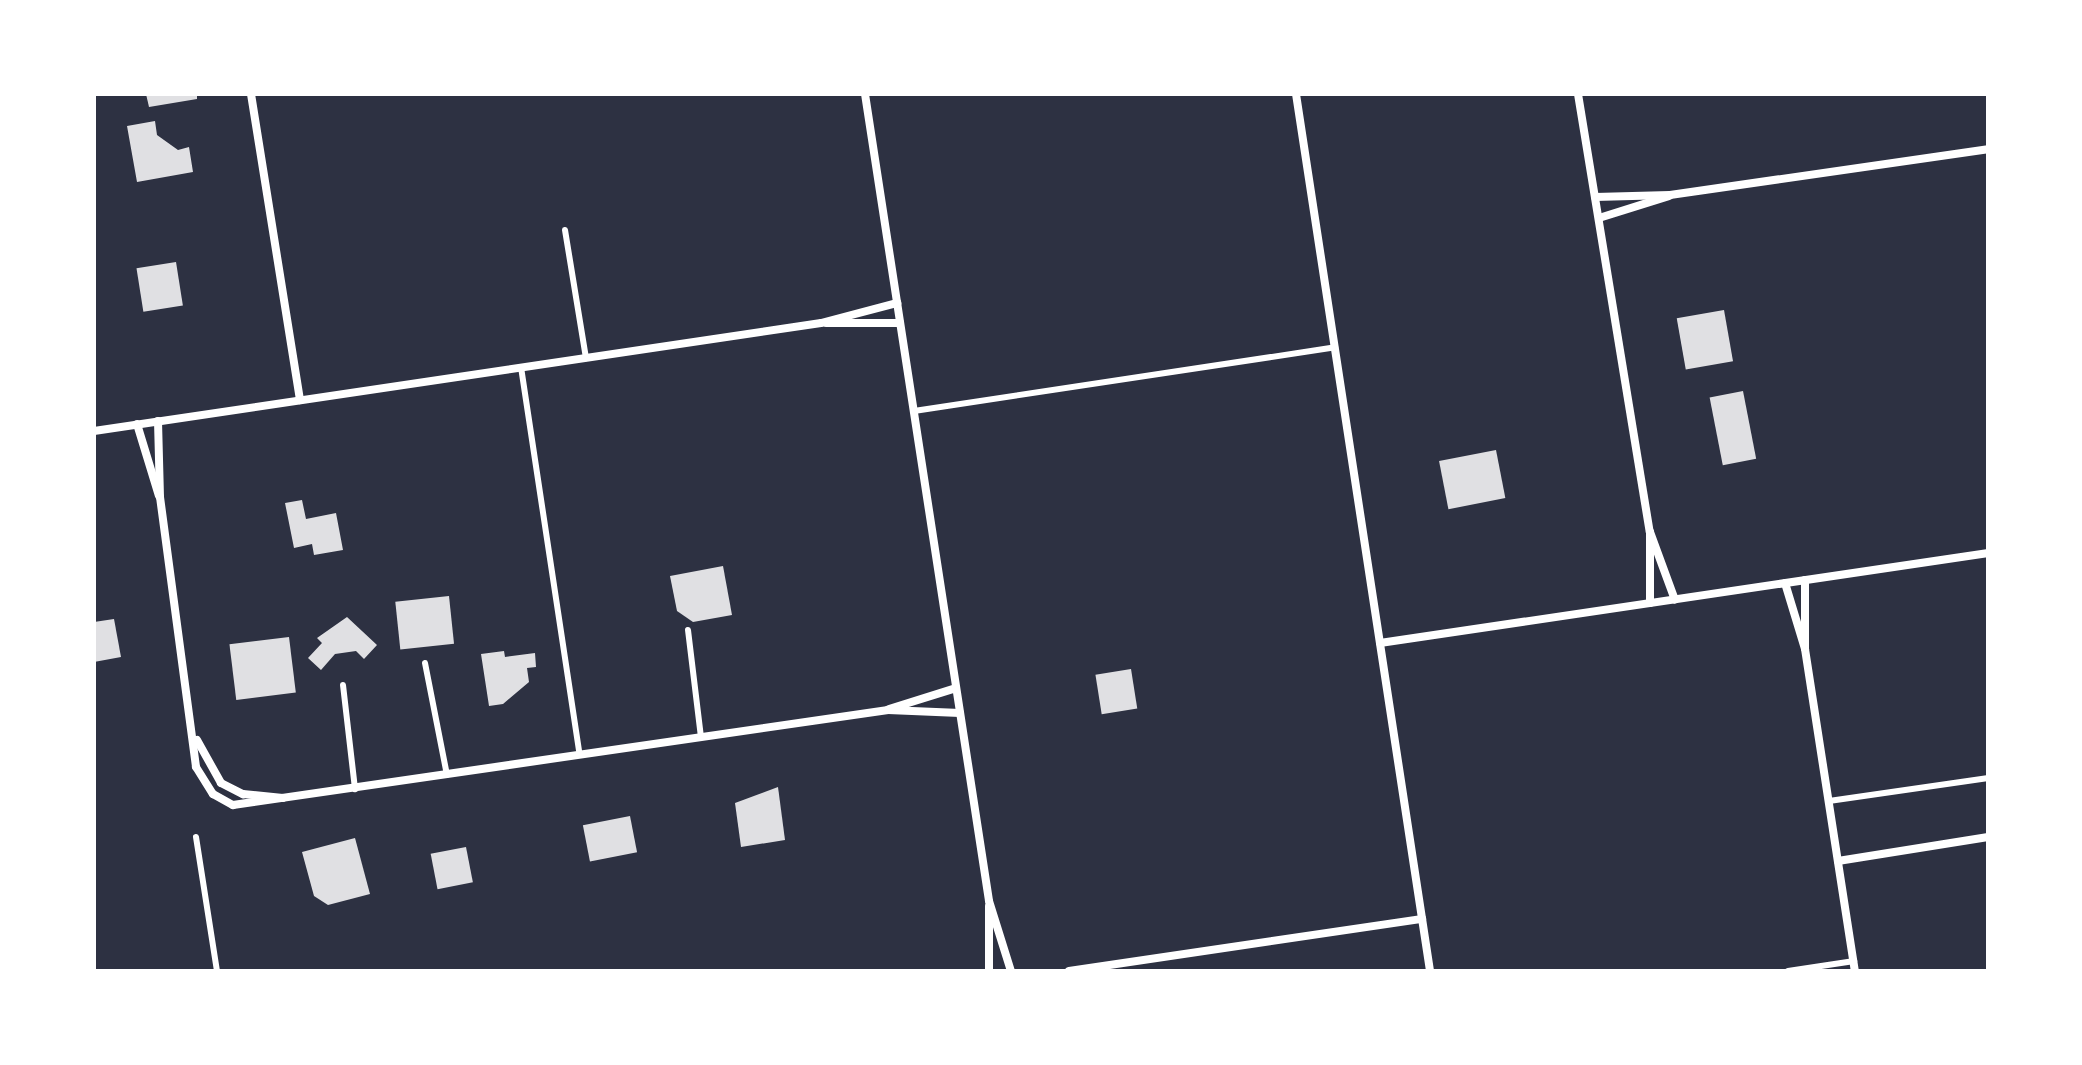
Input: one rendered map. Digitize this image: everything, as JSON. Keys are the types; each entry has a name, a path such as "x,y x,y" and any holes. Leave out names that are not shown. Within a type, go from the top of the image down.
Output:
{"street":[{"path":"251,94 300,400"},
{"path":"865,94 989,901 1011,971"},
{"path":"1296,94 1430,971"},
{"path":"1578,94 1650,532 1650,603"},
{"path":"1595,197 1670,195 1988,149"},
{"path":"1599,218 1670,195"},
{"path":"94,431 821,323 897,303"},
{"path":"821,323 900,323"},
{"path":"158,421 160,497 200,777 223,801 256,807 292,798 888,710 956,688"},
{"path":"137,424 160,497"},
{"path":"1650,532 1675,600"},
{"path":"1380,643 1988,553"},
{"path":"1805,580 1805,649"},
{"path":"1785,583 1805,649 1854,966"},
{"path":"888,710 960,713"},
{"path":"193,731 221,783 243,794 292,798"},
{"path":"1838,861 1988,837"},
{"path":"989,901 989,971"},
{"path":"1069,971 1422,919"}],"lane":[{"path":"565,230 586,358"},
{"path":"914,411 1335,347"},
{"path":"521,367 580,755"},
{"path":"688,630 701,737"},
{"path":"425,663 447,775"},
{"path":"343,685 355,789"},
{"path":"1829,801 1988,778"},
{"path":"196,837 217,971"},
{"path":"1788,971 1854,966"}],"building":[{"path":"146,94 197,94 197,99 149,107"},
{"path":"155,121 157,135 178,150 189,147 193,172 137,182 127,126"},
{"path":"176,262 183,305 143,312 136,268"},
{"path":"1724,310 1733,361 1686,370 1677,318"},
{"path":"1743,391 1756,459 1723,465 1710,397"},
{"path":"1496,450 1505,498 1448,509 1439,461"},
{"path":"302,500 306,519 336,513 343,550 314,555 312,544 294,548 285,503"},
{"path":"723,566 732,615 693,622 677,611 670,576"},
{"path":"449,596 454,644 400,649 395,602"},
{"path":"347,617 377,645 364,659 356,651 335,654 321,670 308,658 322,643 317,638"},
{"path":"114,619 121,657 94,662 94,622"},
{"path":"289,637 296,693 236,700 229,644"},
{"path":"504,651 505,657 535,653 536,667 527,668 529,682 503,704 489,706 481,654"},
{"path":"1131,669 1137,709 1102,714 1095,675"},
{"path":"778,787 785,840 741,847 735,803"},
{"path":"630,816 637,852 590,861 583,825"},
{"path":"355,838 370,894 328,905 314,896 302,852"},
{"path":"466,847 473,882 438,889 431,854"}]}
